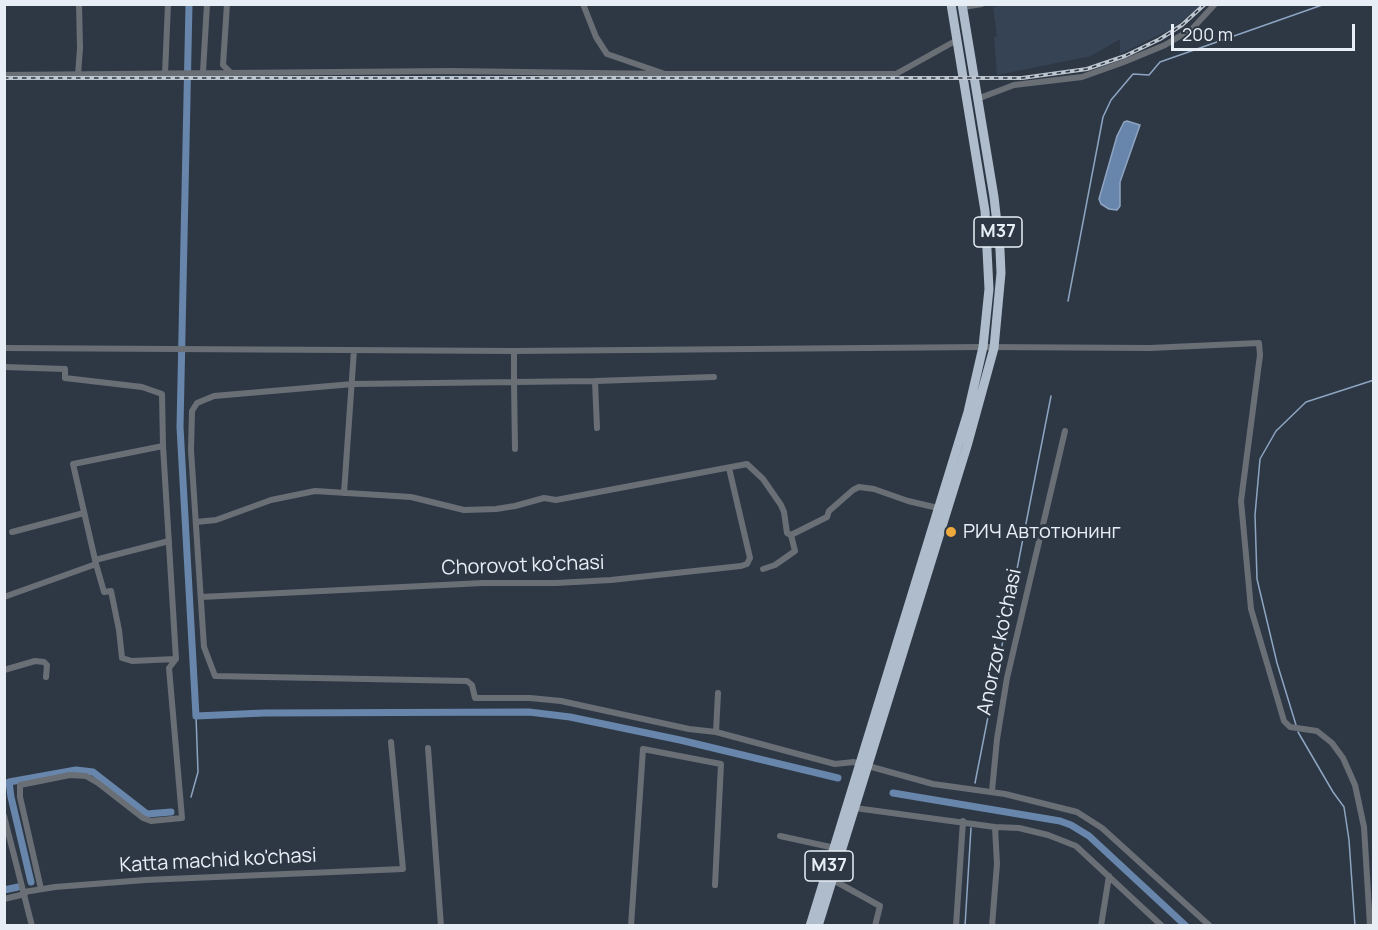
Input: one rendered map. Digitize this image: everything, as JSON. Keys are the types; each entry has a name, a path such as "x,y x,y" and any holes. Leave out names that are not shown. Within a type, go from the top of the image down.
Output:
{"highway":[{"name":"M37","path":"864,765 968,412 983,347 989,289 986,222 951,4"},
{"name":"M37","path":"818,926 864,765 968,446 994,348 1001,273 1000,250 994,197 962,6"},
{"name":"M37","path":"810,926 851,807"}],"street":[{"path":"78,75 79,4"},
{"path":"165,74 168,4"},
{"path":"203,72 207,4"},
{"path":"227,4 223,65 230,72"},
{"path":"584,4 596,37 607,54 665,74"},
{"path":"962,6 982,4"},
{"path":"977,99 1014,85 1082,77 1124,62 1165,45 1192,29 1215,4"},
{"path":"4,75 451,71 896,74 957,40"},
{"path":"4,348 514,351 1150,348 1259,343 1260,356 1241,501 1251,609 1284,721 1290,727 1317,731 1332,743 1343,758 1354,785 1364,827 1370,926"},
{"path":"344,493 354,350"},
{"path":"514,351 515,449"},
{"path":"4,368 65,369 65,378 142,387 162,394 176,659 168,668 182,818 152,820 142,818 86,776 70,775 21,785 20,797 40,889"},
{"path":"714,377 353,384 214,396 197,403 192,411 191,450 204,647 215,676 467,681 472,685 475,698 530,698 561,701 689,729 716,732 835,764 854,762 933,784 992,791 1056,805 1091,819 1210,926"},
{"path":"595,381 597,428"},
{"name":"Anorzor ko'chasi","path":"992,791 1007,678 1065,431"},
{"path":"163,446 73,464 104,592 111,591 122,658 132,661 176,659"},
{"path":"196,522 216,520 271,500 315,491 411,497 464,510 496,509 544,498 556,500 747,464 763,479 781,505 795,551 764,569"},
{"name":"Chorovot ko'chasi","path":"201,597 483,583 567,583 741,566 747,564 750,558 729,468"},
{"path":"791,535 827,517 830,511 853,490 859,488 874,489 908,501 938,508"},
{"path":"12,532 84,513"},
{"path":"4,597 96,562 169,541"},
{"path":"4,670 35,661 44,662 47,665 46,677"},
{"path":"716,732 718,693"},
{"name":"Katta machid ko'chasi","path":"4,898 40,889 145,880 402,869 391,742"},
{"path":"428,748 441,926"},
{"path":"632,926 643,748 721,764 715,885"},
{"path":"851,807 870,812 901,813 995,827 1019,828 1048,835 1076,846 1162,926"},
{"path":"4,816 33,926"},
{"path":"956,926 963,821"},
{"path":"992,926 997,864 995,827"},
{"path":"780,836 835,848"},
{"path":"1101,926 1108,876"},
{"path":"832,880 880,906 875,926"}],"shaded area":[{"path":"1009,4 1202,5 1173,28 1120,54 1120,39 1091,56 997,75 994,37 997,36 993,7"}],"water":[{"path":"1124,122 1140,125 1120,182 1120,206 1117,210 1109,209 1101,204 1099,199 1117,136"}],"waterway":[{"path":"189,4 180,427 196,716 264,713 529,712 570,717 680,740 838,778"},
{"path":"1068,301 1103,117 1111,100 1133,74 1149,75 1160,62 1325,4"},
{"path":"1296,725 1277,663 1257,579 1255,515 1260,459 1276,431 1306,402 1374,380"},
{"path":"975,783 1051,396"},
{"path":"191,797 198,772 196,716"},
{"path":"1298,732 1344,807 1349,840 1355,926"},
{"path":"31,882 9,782 76,770 93,772 147,814 171,812"},
{"path":"893,793 1060,821 1071,825 1089,836 1186,926"},
{"path":"965,926 971,828"},
{"path":"4,890 18,887"}],"railway":[{"path":"4,78 1022,78 1087,69 1125,56 1182,25 1205,4"}],"place":[{"name":"РИЧ Автотюнинг","path":"951,532"}]}
